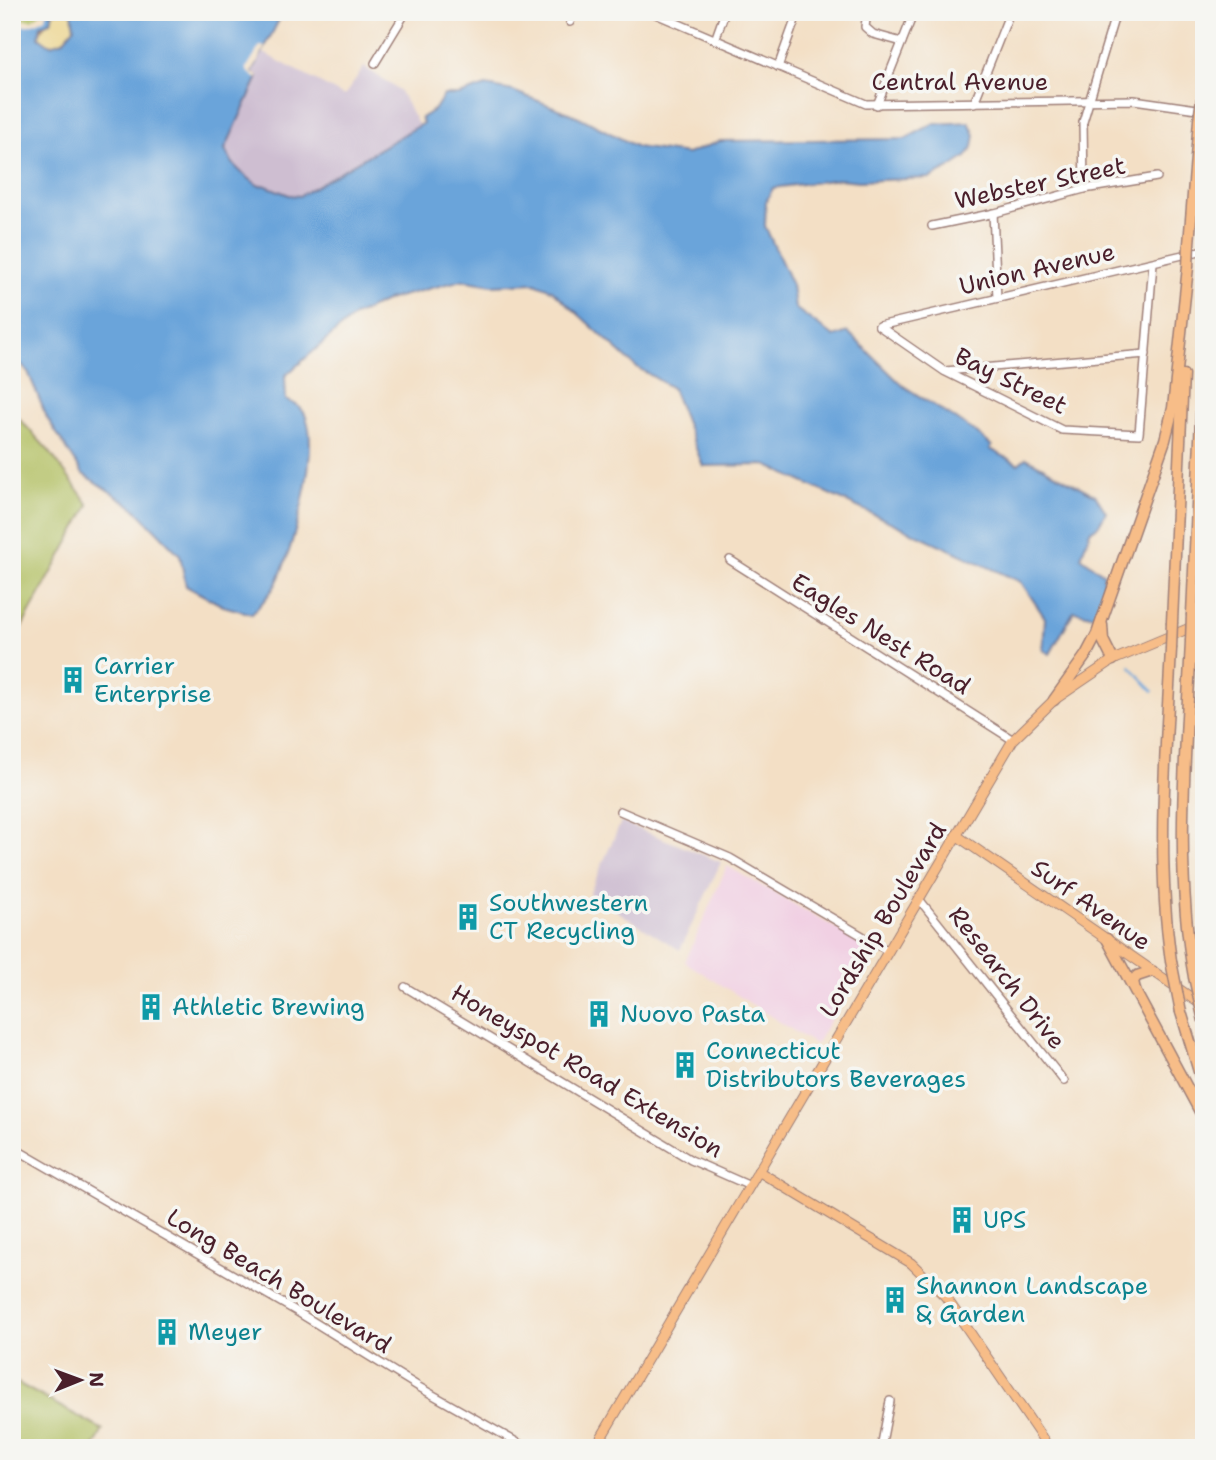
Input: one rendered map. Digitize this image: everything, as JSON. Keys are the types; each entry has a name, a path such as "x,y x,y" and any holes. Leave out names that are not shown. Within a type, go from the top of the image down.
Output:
{"highway":[{"path":"1202,105 1189,244 1163,849 1164,896 1171,961 1181,1012 1204,1088"},
{"path":"1055,700 1086,655 1103,619 1168,429 1188,267"},
{"path":"1204,352 1182,860 1186,921 1204,1021"},
{"path":"1103,619 1102,636 1113,660"},
{"path":"1107,939 1204,1119"},
{"path":"1135,993 1133,981 1142,972 1152,971"}],"main road":[{"name":"Lordship Boulevard","path":"595,1448 1013,740 1055,700 1113,660 1204,622"},
{"name":"Surf Avenue","path":"957,835 1204,1006"},
{"path":"758,1171 911,1263 945,1296 1049,1448"}],"street":[{"path":"375,63 406,12"},
{"path":"439,12 444,15 472,12"},
{"path":"570,22 574,12"},
{"name":"Central Avenue","path":"651,12 866,104 1134,100 1202,105"},
{"path":"715,40 725,12"},
{"path":"778,66 798,12"},
{"path":"867,12 865,27 873,34 902,42"},
{"path":"877,105 914,12"},
{"path":"974,103 1010,12"},
{"path":"1084,189 1083,122 1116,12"},
{"name":"Webster Street","path":"932,226 1084,189 1157,177"},
{"path":"993,213 997,298"},
{"name":"Union Avenue","path":"879,326 1204,250"},
{"path":"944,371 1146,354 1153,263"},
{"name":"Bay Street","path":"879,326 944,371 1062,430 1139,434 1146,354"},
{"name":"Eagles Nest Road","path":"730,560 1013,740"},
{"path":"620,811 730,858 888,951"},
{"name":"Research Drive","path":"919,899 1064,1081"},
{"name":"Honeyspot Road Extension","path":"405,987 691,1160 750,1186"},
{"name":"Long Beach Boulevard","path":"12,1147 527,1448"},
{"path":"881,1448 890,1401"}],"shaded area":[{"path":"262,52 344,96 364,67 399,90 419,126 299,196 260,186 241,173 228,158 225,149 259,76 252,73"},
{"path":"621,822 721,862 680,950 589,894"},
{"path":"727,866 857,940 869,953 816,1045 685,962"}],"green space":[{"path":"12,12 72,12 39,37 43,18 12,23"},
{"path":"12,411 49,451 89,505 12,645"},
{"path":"12,1380 103,1430 93,1448 12,1448"}],"sand":[{"path":"51,12 123,12 96,46 34,45"}],"water":[{"path":"45,12 53,12 51,22 41,25 39,37 50,45 63,41 74,28 72,12 283,12 252,73 258,77 225,149 235,166 259,186 264,185 289,195 299,196 423,123 421,118 435,109 444,95 459,95 486,86 513,91 579,117 637,147 687,154 720,141 905,139 933,124 969,122 975,135 973,147 966,157 948,169 930,178 859,181 839,179 773,188 766,202 765,226 792,285 795,308 834,337 848,332 902,385 974,431 992,446 990,449 1018,464 1026,458 1095,495 1106,512 1098,526 1090,531 1081,557 1104,574 1100,612 1094,616 1074,611 1050,654 1043,650 1045,618 1021,582 766,465 703,466 672,388 635,366 552,290 535,283 492,285 462,280 390,299 354,316 285,376 286,400 301,408 306,417 310,453 307,477 297,526 283,569 274,588 252,614 223,606 186,586 180,555 132,506 83,474 47,418 29,374 12,353 12,23 43,17"}],"pier":[{"path":"43,12 48,12 45,19 36,23 26,26 12,25 12,20 32,20"},
{"path":"260,46 265,47 252,73 259,76 257,79 247,71 247,67"}],"waterway":[{"path":"1130,666 1153,691"},
{"path":"1201,714 1204,720"}],"place":[{"name":"Carrier Enterprise","path":"73,680"},
{"name":"Southwestern CT Recycling","path":"468,917"},
{"name":"Athletic Brewing","path":"151,1007"},
{"name":"Nuovo Pasta","path":"599,1014"},
{"name":"Connecticut Distributors Beverages","path":"685,1065"},
{"name":"UPS","path":"962,1220"},
{"name":"Shannon Landscape & Garden","path":"895,1300"},
{"name":"Meyer","path":"167,1332"}]}
